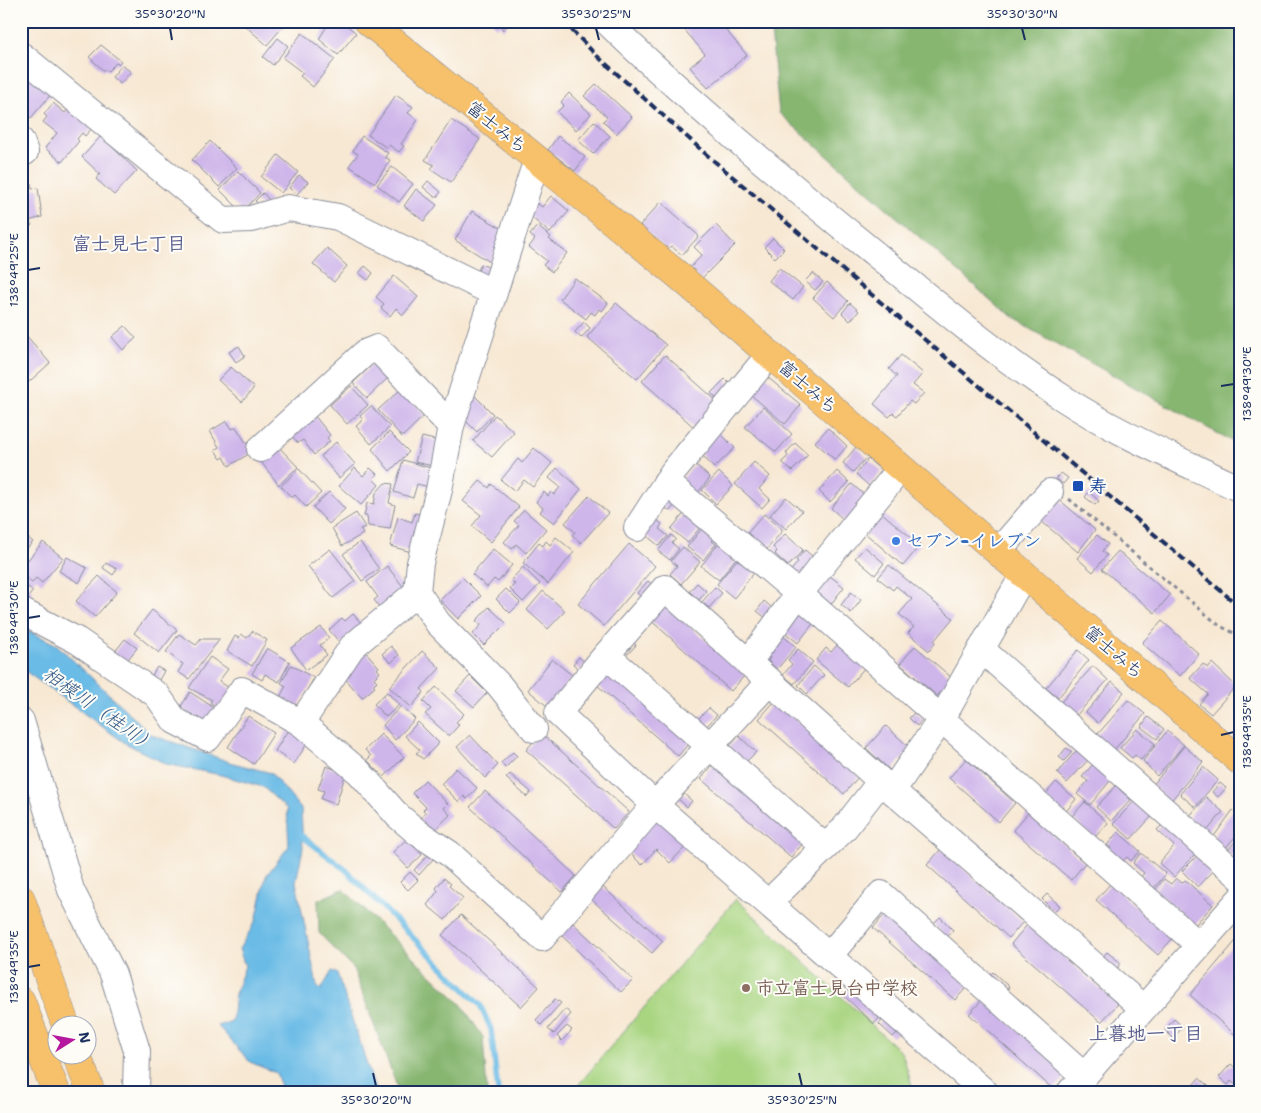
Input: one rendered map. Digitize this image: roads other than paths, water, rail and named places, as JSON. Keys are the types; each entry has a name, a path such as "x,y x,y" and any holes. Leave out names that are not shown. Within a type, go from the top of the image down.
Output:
{"highway":[{"name":"富士みち","path":"368,21 678,275 1240,761"},
{"path":"21,899 62,1016"},
{"path":"21,1001 56,1092"},
{"path":"81,1066 92,1092"}],"street":[{"path":"606,21 660,74 761,161 1006,360 1064,399 1130,436 1240,489"},
{"path":"21,55 223,220 252,219 288,208 338,217 494,293"},
{"path":"534,729 499,685 438,623 417,592 420,563 439,490 451,426 537,159"},
{"path":"260,449 365,353 377,348 451,426"},
{"path":"637,528 666,482 770,354"},
{"path":"748,663 799,594 901,468"},
{"path":"666,482 799,594 1199,944"},
{"path":"998,552 1050,492"},
{"path":"768,904 886,786 941,720 1024,574"},
{"path":"985,1092 655,804 558,713 665,588 886,786 1142,1007"},
{"path":"301,723 352,647 417,592"},
{"path":"21,611 78,641 149,689 157,695 175,721 208,738 242,690 301,723 358,772 397,815 417,832 450,854 542,938 655,804 770,682"},
{"path":"981,649 1240,877"},
{"path":"606,655 825,847"},
{"path":"21,721 26,730 71,890 113,974 137,1050 136,1092"},
{"path":"829,956 881,894 1077,1084 1142,1007 1240,899"}],"water":[{"name":"相模川（桂川）","path":"21,627 57,645 152,735 233,763 271,773 301,809 303,848 296,882 317,986 321,990 332,971 337,973 376,1092 283,1092 276,1073 250,1062 218,1026 232,1021 235,994 245,966 239,949 256,921 266,876 289,846 287,809 263,787 221,775 166,764 125,743 21,668"}],"waterway":[{"path":"298,833 346,870 480,1005 491,1029 498,1092"}],"railway":[{"path":"563,21 595,54 707,155 1240,607"}],"place":[{"name":"寿","path":"1078,486"},
{"name":"セブン-イレブン","path":"896,541"},
{"name":"市立富士見台中学校","path":"746,988"}],"district":[{"name":"富士見七丁目","path":"129,243"},
{"name":"上暮地一丁目","path":"1146,1033"}]}
